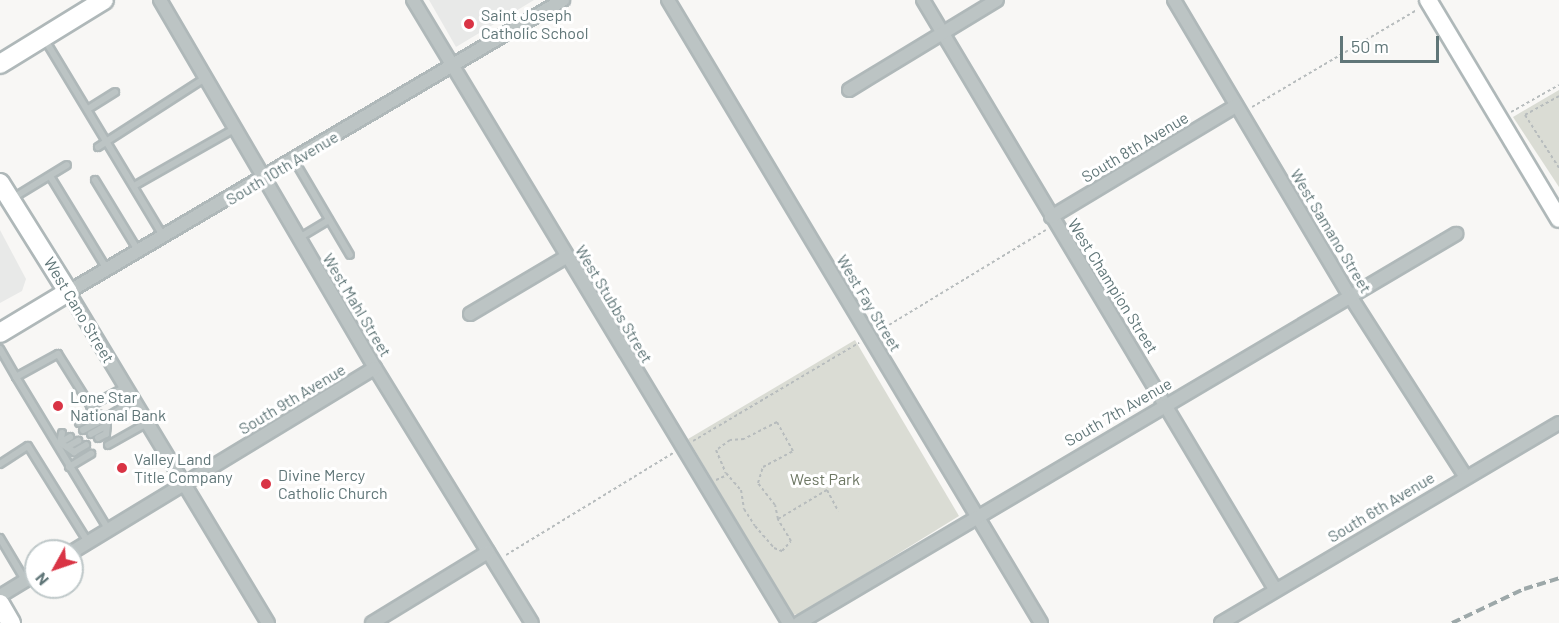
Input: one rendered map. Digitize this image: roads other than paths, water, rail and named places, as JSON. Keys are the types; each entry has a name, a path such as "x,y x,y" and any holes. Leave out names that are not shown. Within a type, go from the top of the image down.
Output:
{"main road":[{"path":"0,64 104,0"},
{"name":"West Cano Street","path":"0,183 68,292"},
{"name":"South 10th Avenue","path":"0,333 68,292"},
{"path":"0,604 11,623"}],"street":[{"name":"West Mahl Street","path":"160,0 375,368 532,623"},
{"name":"West Stubbs Street","path":"413,0 566,257 789,623"},
{"name":"South 10th Avenue","path":"68,292 108,272 263,178 453,68 563,0"},
{"name":"West Fay Street","path":"668,0 1041,623"},
{"name":"West Champion Street","path":"923,0 1275,589"},
{"path":"849,90 997,0"},
{"name":"West Samano Street","path":"1174,0 1350,296 1465,476"},
{"path":"1422,5 1558,216"},
{"name":"South 8th Avenue","path":"1051,217 1236,106"},
{"name":"South 7th Avenue","path":"799,623 977,514 1456,234"},
{"path":"470,314 566,257"},
{"name":"West Cano Street","path":"68,292 268,623"},
{"name":"South 9th Avenue","path":"84,544 375,368"},
{"name":"South 6th Avenue","path":"1221,623 1465,476 1559,423"},
{"path":"372,623 488,552"},
{"path":"0,596 24,581"}],"lane":[{"path":"43,37 165,238"},
{"path":"98,147 205,78"},
{"path":"88,109 115,92"},
{"path":"134,186 234,129"},
{"path":"294,160 350,255"},
{"path":"10,200 67,165"},
{"path":"50,176 108,272"},
{"path":"95,180 139,253"},
{"path":"298,238 329,220"},
{"path":"0,349 108,529"},
{"path":"16,377 58,354 95,414"},
{"path":"90,406 125,386"},
{"path":"83,430 134,401"},
{"path":"79,423 95,414 107,417"},
{"path":"107,417 106,434 110,444 147,423"},
{"path":"91,434 107,425"},
{"path":"58,445 62,433"},
{"path":"98,438 106,434"},
{"path":"58,445 70,437"},
{"path":"67,447 78,441"},
{"path":"58,445 74,452 86,445"},
{"path":"0,464 28,446 88,542"},
{"path":"69,467 91,454"},
{"path":"0,538 24,568"}],"railway":[{"path":"1452,623 1524,589 1559,578"}],"place":[{"name":"Saint Joseph Catholic School","path":"469,24"},
{"name":"Lone Star National Bank","path":"58,406"},
{"name":"Valley Land Title Company","path":"122,468"},
{"name":"Divine Mercy Catholic Church","path":"266,484"}],"park label":[{"name":"West Park","path":"825,479"}]}
